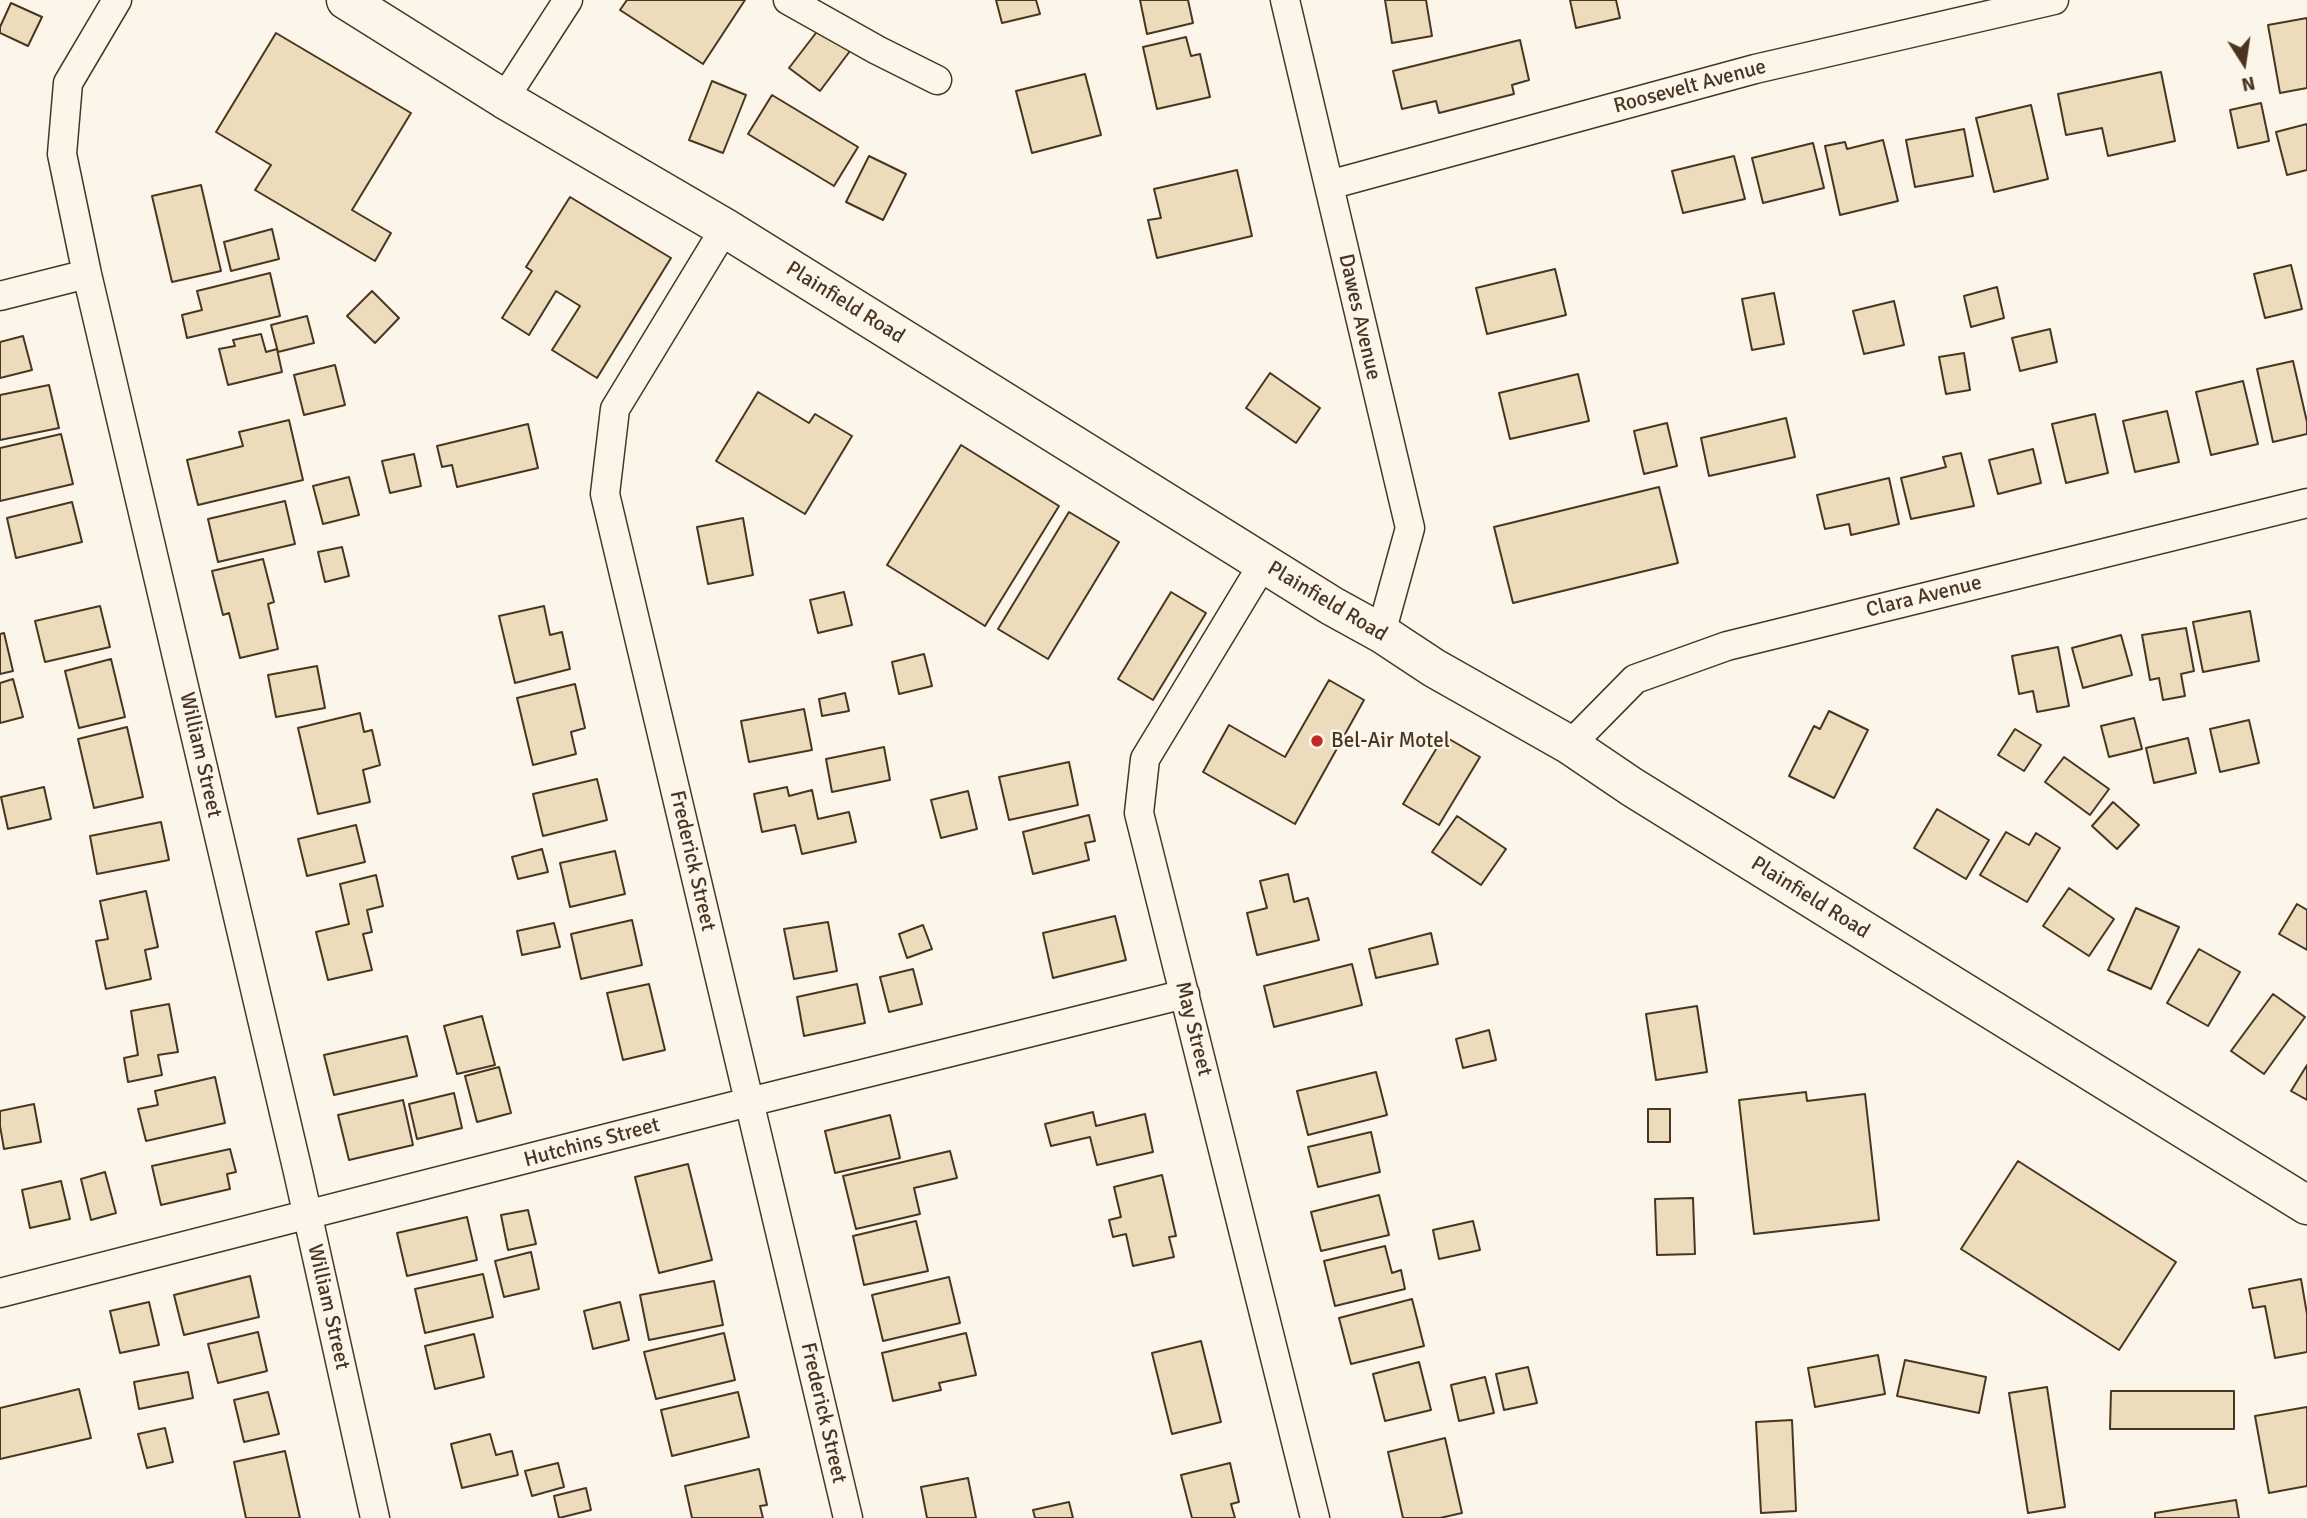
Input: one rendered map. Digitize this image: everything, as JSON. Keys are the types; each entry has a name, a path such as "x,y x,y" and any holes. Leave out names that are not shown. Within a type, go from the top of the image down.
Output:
{"main road":[{"name":"Plainfield Road","path":"346,0 504,99 725,228 1332,606 1570,745 1632,787 2306,1201"}],"street":[{"name":"William Street","path":"117,0 68,83 62,154 87,274 308,1215 375,1518"},
{"path":"504,99 568,0"},
{"path":"788,0 937,80"},
{"name":"Dawes Avenue","path":"1285,0 1410,528 1381,633"},
{"name":"Roosevelt Avenue","path":"1329,185 1755,69 2054,0"},
{"name":"Frederick Street","path":"725,228 615,409 605,495 848,1518"},
{"path":"0,296 87,274"},
{"name":"Clara Avenue","path":"1570,745 1635,679 1727,646 2307,503"},
{"name":"May Street","path":"1263,564 1145,759 1139,813 1315,1518"},
{"name":"Hutchins Street","path":"0,1293 1185,994"}],"building":[{"path":"627,0 745,0 703,64 620,10"},
{"path":"996,0 1036,0 1040,14 1002,23"},
{"path":"1140,0 1188,0 1193,23 1147,34"},
{"path":"1385,0 1426,0 1432,36 1392,43"},
{"path":"1570,0 1616,0 1620,18 1576,28"},
{"path":"11,3 42,17 28,46 0,33"},
{"path":"2307,18 2307,88 2280,93 2268,25"},
{"path":"819,29 850,51 820,91 789,68"},
{"path":"276,33 411,113 352,210 391,233 375,261 255,190 271,165 216,132"},
{"path":"1186,37 1191,56 1200,54 1210,97 1157,109 1143,47"},
{"path":"1520,40 1529,80 1512,85 1514,94 1439,113 1436,101 1402,109 1393,71"},
{"path":"2161,72 2175,141 2108,156 2102,128 2066,135 2058,94"},
{"path":"1085,74 1101,135 1032,153 1016,91"},
{"path":"712,81 746,95 723,153 689,140"},
{"path":"772,95 858,147 834,186 748,134"},
{"path":"2261,103 2269,141 2238,148 2230,110"},
{"path":"2031,105 2048,179 1994,192 1976,118"},
{"path":"2307,124 2307,170 2287,175 2276,132"},
{"path":"1964,129 1973,176 1915,187 1906,140"},
{"path":"1883,140 1898,201 1840,215 1825,146 1845,142 1847,149"},
{"path":"1813,143 1824,188 1763,203 1752,158"},
{"path":"869,156 906,174 883,220 846,202"},
{"path":"1734,156 1745,199 1683,213 1672,171"},
{"path":"1237,170 1252,236 1157,258 1148,220 1161,218 1154,189"},
{"path":"201,185 221,271 172,282 152,196"},
{"path":"570,197 671,258 597,378 552,350 580,306 556,291 529,335 502,318 532,271 526,267"},
{"path":"272,229 279,259 231,271 224,242"},
{"path":"2291,265 2302,309 2265,318 2254,274"},
{"path":"1555,269 1566,315 1487,334 1476,288"},
{"path":"270,273 280,316 187,338 182,315 202,310 197,291"},
{"path":"1997,287 2004,318 1971,327 1964,296"},
{"path":"372,291 399,318 375,343 347,316"},
{"path":"1774,293 1784,344 1752,350 1742,299"},
{"path":"1894,301 1904,345 1864,354 1853,311"},
{"path":"307,316 314,343 278,352 271,325"},
{"path":"2050,329 2057,362 2020,371 2012,338"},
{"path":"261,334 266,352 277,349 282,372 228,385 219,349 235,346 233,340"},
{"path":"23,336 32,370 0,378 0,342"},
{"path":"1964,353 1970,390 1946,394 1939,357"},
{"path":"2293,361 2307,422 2307,434 2273,442 2257,369"},
{"path":"335,365 345,405 304,415 294,375"},
{"path":"1270,373 1320,408 1296,443 1246,408"},
{"path":"1578,374 1589,421 1510,439 1499,393"},
{"path":"2243,381 2258,444 2211,455 2196,392"},
{"path":"49,385 59,428 0,440 0,395"},
{"path":"758,392 809,423 815,414 852,436 805,514 716,461"},
{"path":"2167,411 2179,462 2135,472 2123,421"},
{"path":"2095,414 2108,473 2066,483 2052,424"},
{"path":"1786,418 1795,457 1709,476 1701,438"},
{"path":"289,420 303,480 198,505 187,460 243,446 239,432"},
{"path":"1667,423 1677,466 1644,474 1634,431"},
{"path":"528,424 538,468 457,487 452,465 442,467 437,446"},
{"path":"61,434 73,484 0,501 0,448"},
{"path":"961,445 1059,506 985,626 887,565"},
{"path":"2033,449 2041,483 1998,494 1989,460"},
{"path":"1961,453 1974,506 1911,519 1901,478 1946,467 1943,457"},
{"path":"414,454 421,486 390,493 382,461"},
{"path":"349,477 359,515 323,524 313,486"},
{"path":"1889,478 1899,524 1851,535 1849,524 1825,529 1817,495"},
{"path":"1659,487 1678,563 1513,603 1494,527"},
{"path":"285,501 295,544 218,562 208,519"},
{"path":"72,502 82,542 16,558 7,518"},
{"path":"1069,512 1119,542 1048,659 998,629"},
{"path":"743,518 753,575 708,584 697,527"},
{"path":"342,547 349,576 325,582 318,552"},
{"path":"263,559 274,602 268,604 278,649 240,658 229,613 223,615 212,571"},
{"path":"844,592 852,625 818,633 810,600"},
{"path":"1171,592 1206,613 1153,700 1118,679"},
{"path":"100,606 110,647 45,662 35,621"},
{"path":"544,606 550,635 562,632 570,669 515,683 499,616"},
{"path":"2250,611 2259,661 2203,672 2193,622"},
{"path":"2186,628 2194,671 2181,674 2185,696 2163,700 2159,678 2150,680 2142,635"},
{"path":"4,633 13,671 0,674 0,634"},
{"path":"2121,635 2132,675 2083,688 2072,648"},
{"path":"2058,647 2069,706 2037,712 2033,691 2019,694 2012,656"},
{"path":"924,654 932,686 899,694 892,662"},
{"path":"111,659 125,717 79,728 65,671"},
{"path":"317,666 325,708 276,717 268,675"},
{"path":"13,679 23,717 0,723 0,683"},
{"name":"Bel-Air Motel","path":"1329,680 1364,700 1295,824 1203,772 1229,725 1285,757"},
{"path":"575,684 585,728 571,732 576,754 533,765 517,698"},
{"path":"845,693 849,711 822,716 819,699"},
{"path":"804,709 812,750 749,762 741,721"},
{"path":"1829,711 1868,730 1834,798 1789,776 1814,726 1820,729"},
{"path":"360,713 364,732 372,730 380,765 363,770 370,802 318,814 298,728"},
{"path":"2134,718 2142,749 2109,757 2101,726"},
{"path":"2249,720 2259,763 2220,772 2210,729"},
{"path":"127,727 143,797 94,808 78,739"},
{"path":"2015,729 2041,745 2024,771 1998,755"},
{"path":"1444,736 1480,757 1439,825 1403,804"},
{"path":"2188,738 2196,773 2154,783 2146,748"},
{"path":"884,747 890,780 832,792 826,759"},
{"path":"2064,757 2109,789 2090,815 2045,782"},
{"path":"1069,762 1078,805 1009,820 999,777"},
{"path":"597,779 607,820 543,836 533,794"},
{"path":"44,787 51,819 8,829 1,797"},
{"path":"787,787 789,796 812,790 818,819 849,812 856,842 802,854 795,825 762,832 754,794"},
{"path":"968,791 977,829 941,838 931,800"},
{"path":"2113,802 2139,825 2117,849 2092,826"},
{"path":"1937,809 1989,840 1966,879 1914,848"},
{"path":"1089,815 1095,841 1085,843 1089,860 1033,874 1023,832"},
{"path":"1457,816 1506,849 1481,885 1432,852"},
{"path":"161,822 169,860 97,874 90,836"},
{"path":"356,825 365,862 307,876 298,839"},
{"path":"2006,832 2029,845 2036,833 2060,848 2027,902 1980,875"},
{"path":"542,849 548,872 518,879 512,857"},
{"path":"615,851 625,894 570,907 560,863"},
{"path":"1288,874 1294,902 1308,898 1319,940 1257,955 1247,913 1267,908 1260,881"},
{"path":"376,875 383,906 367,910 372,932 363,934 372,970 328,980 316,932 349,924 340,884"},
{"path":"2069,888 2114,919 2089,956 2043,926"},
{"path":"146,891 158,947 145,950 151,979 106,989 96,941 108,939 100,901"},
{"path":"2297,904 2307,910 2307,950 2279,934"},
{"path":"2136,908 2179,927 2151,989 2108,970"},
{"path":"1115,916 1126,960 1053,978 1043,933"},
{"path":"632,920 642,965 581,979 571,934"},
{"path":"828,922 837,971 794,979 784,929"},
{"path":"554,923 560,947 522,955 517,931"},
{"path":"923,925 932,949 907,958 899,934"},
{"path":"1431,933 1438,964 1376,978 1369,949"},
{"path":"2199,949 2240,972 2208,1026 2167,1003"},
{"path":"1352,964 1362,1005 1274,1027 1264,986"},
{"path":"913,969 922,1004 889,1012 880,977"},
{"path":"649,984 665,1050 623,1060 607,993"},
{"path":"857,984 865,1023 804,1036 797,997"},
{"path":"2273,994 2305,1017 2264,1074 2231,1051"},
{"path":"169,1004 178,1052 158,1055 162,1075 128,1082 124,1058 138,1055 131,1011"},
{"path":"1697,1006 1707,1072 1656,1080 1646,1014"},
{"path":"482,1016 495,1065 457,1074 444,1026"},
{"path":"1489,1030 1496,1060 1463,1068 1456,1039"},
{"path":"407,1036 417,1076 334,1095 324,1055"},
{"path":"2307,1065 2307,1100 2291,1091"},
{"path":"499,1067 511,1113 477,1122 465,1076"},
{"path":"1376,1072 1387,1115 1308,1135 1297,1091"},
{"path":"215,1077 225,1123 146,1141 138,1109 158,1105 155,1091"},
{"path":"1806,1092 1807,1101 1865,1094 1879,1220 1754,1234 1739,1100"},
{"path":"454,1093 462,1128 417,1139 409,1104"},
{"path":"403,1100 413,1145 349,1160 338,1115"},
{"path":"34,1104 41,1142 4,1149 0,1111"},
{"path":"1648,1109 1670,1109 1670,1142 1648,1142"},
{"path":"1093,1112 1096,1126 1145,1114 1153,1152 1097,1165 1090,1137 1051,1146 1045,1124"},
{"path":"890,1115 900,1158 835,1173 825,1131"},
{"path":"1371,1132 1380,1172 1318,1187 1308,1147"},
{"path":"230,1149 236,1172 227,1174 230,1189 161,1205 152,1166"},
{"path":"950,1151 957,1178 914,1188 920,1214 856,1229 843,1176"},
{"path":"2018,1161 2176,1262 2119,1350 1961,1249"},
{"path":"688,1164 712,1260 659,1273 635,1177"},
{"path":"105,1172 116,1213 91,1220 81,1179"},
{"path":"1162,1175 1176,1236 1169,1237 1174,1257 1133,1266 1126,1234 1113,1237 1109,1220 1121,1217 1114,1187"},
{"path":"61,1181 70,1219 30,1228 22,1190"},
{"path":"1379,1195 1389,1235 1321,1251 1311,1212"},
{"path":"1693,1198 1695,1254 1657,1255 1655,1199"},
{"path":"528,1210 536,1244 508,1250 501,1215"},
{"path":"467,1217 477,1260 407,1276 397,1233"},
{"path":"916,1221 928,1271 864,1285 853,1236"},
{"path":"1473,1221 1480,1250 1439,1259 1433,1230"},
{"path":"1385,1246 1392,1273 1401,1270 1405,1289 1335,1306 1324,1261"},
{"path":"531,1252 539,1289 504,1297 495,1261"},
{"path":"483,1274 493,1317 425,1333 415,1289"},
{"path":"250,1276 259,1317 184,1335 174,1295"},
{"path":"949,1277 960,1323 883,1341 872,1295"},
{"path":"2301,1279 2307,1314 2307,1352 2275,1358 2265,1306 2253,1308 2249,1289"},
{"path":"714,1281 723,1325 649,1340 640,1295"},
{"path":"1412,1299 1424,1346 1351,1364 1339,1318"},
{"path":"149,1302 159,1345 120,1353 110,1311"},
{"path":"620,1302 629,1340 593,1349 584,1311"},
{"path":"258,1332 267,1371 218,1383 208,1344"},
{"path":"724,1333 735,1380 656,1399 644,1352"},
{"path":"966,1333 976,1375 939,1383 941,1390 893,1401 882,1353"},
{"path":"474,1334 484,1377 435,1389 425,1346"},
{"path":"1201,1341 1221,1422 1172,1434 1152,1353"},
{"path":"1878,1355 1885,1394 1815,1407 1808,1368"},
{"path":"1905,1360 1986,1377 1979,1413 1897,1396"},
{"path":"1419,1362 1431,1410 1385,1421 1373,1374"},
{"path":"1528,1367 1537,1403 1504,1410 1496,1374"},
{"path":"188,1372 193,1398 139,1409 134,1382"},
{"path":"1485,1377 1494,1413 1459,1421 1451,1385"},
{"path":"2047,1387 2065,1507 2028,1513 2009,1393"},
{"path":"79,1389 91,1438 0,1459 0,1408"},
{"path":"2111,1391 2234,1391 2234,1429 2110,1429"},
{"path":"268,1392 279,1434 244,1442 234,1400"},
{"path":"738,1392 749,1437 672,1456 661,1410"},
{"path":"2307,1407 2307,1486 2269,1493 2255,1416"},
{"path":"1792,1420 1796,1511 1761,1513 1756,1422"},
{"path":"165,1428 173,1462 147,1468 138,1434"},
{"path":"490,1434 496,1455 512,1451 518,1475 462,1488 451,1444"},
{"path":"1445,1438 1462,1513 1440,1518 1403,1518 1388,1452"},
{"path":"285,1451 300,1518 246,1518 234,1462"},
{"path":"558,1463 564,1487 532,1496 525,1471"},
{"path":"1230,1463 1239,1502 1231,1504 1235,1518 1192,1518 1181,1475"},
{"path":"759,1469 767,1505 760,1506 763,1518 692,1518 685,1486"},
{"path":"968,1478 976,1518 927,1518 921,1487"},
{"path":"586,1488 591,1510 559,1518 554,1496"},
{"path":"2236,1500 2239,1518 2155,1518 2155,1513"},
{"path":"1069,1502 1073,1518 1035,1518 1033,1510"}],"place":[{"name":"Bel-Air Motel","path":"1317,741"}]}
